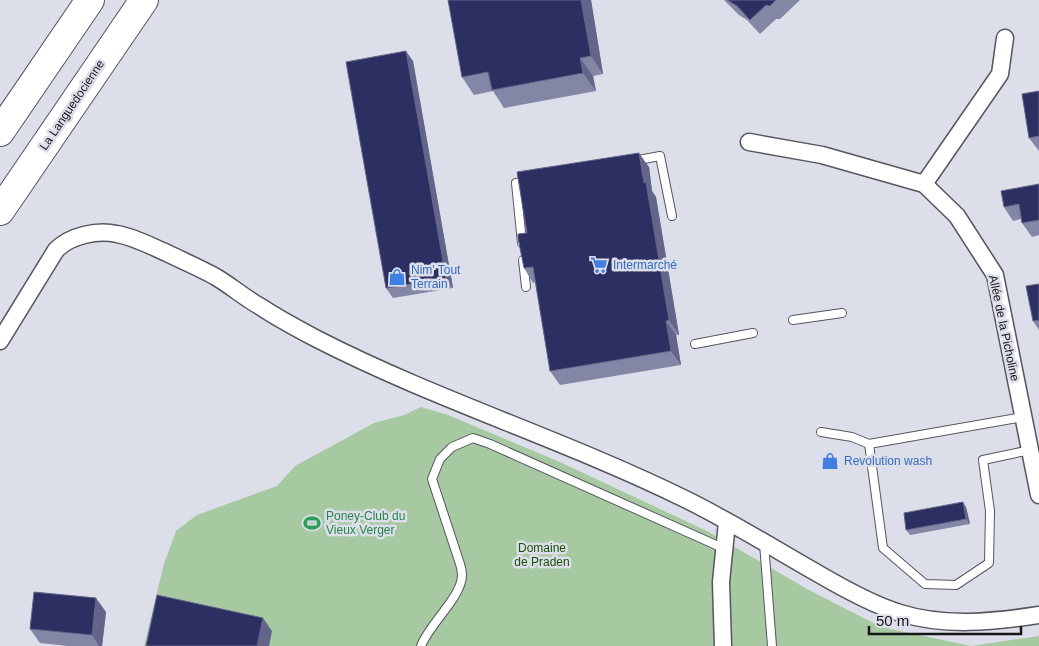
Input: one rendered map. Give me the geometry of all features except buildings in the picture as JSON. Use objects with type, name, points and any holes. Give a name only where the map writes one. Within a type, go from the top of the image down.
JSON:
[{"type":"highway","points":[[0,132],[90,0]]},
{"type":"highway","name":"La Languedocienne","points":[[0,211],[144,0]]},
{"type":"street","points":[[924,184],[1000,74],[1004,38]]},
{"type":"street","name":"Allée de la Picholine","points":[[749,142],[822,155],[924,184],[957,216],[995,275],[1039,495]]},
{"type":"street","points":[[0,340],[60,246],[76,238],[93,233],[114,233],[126,236],[154,247],[216,277],[260,307],[376,368],[602,461],[685,499],[842,587],[896,612],[920,619],[948,622],[1009,620],[1039,615]]},
{"type":"street","points":[[723,646],[721,582],[727,522]]},
{"type":"lane","points":[[621,163],[660,156],[672,216]]},
{"type":"lane","points":[[526,287],[516,183],[535,179]]},
{"type":"lane","points":[[793,320],[842,313]]},
{"type":"lane","points":[[695,344],[753,333]]},
{"type":"lane","points":[[821,432],[852,437],[869,444],[1023,417]]},
{"type":"lane","points":[[421,646],[435,622],[455,597],[463,576],[432,479],[440,459],[452,447],[473,438],[725,549]]},
{"type":"lane","points":[[869,444],[883,548],[925,584],[956,585],[989,563],[990,511],[983,460],[1030,450]]},
{"type":"lane","points":[[764,543],[772,646]]},
{"type":"green space","name":"Domaine de Praden","points":[[421,407],[448,415],[562,463],[709,532],[807,589],[881,627],[971,646],[144,646],[164,564],[176,531],[197,515],[277,486],[295,466],[374,423],[404,415]]},
{"type":"green space","points":[[1039,636],[1039,646],[971,646]]},
{"type":"place","name":"Intermarché","points":[[599,265]]},
{"type":"place","name":"Nim' Tout Terrain","points":[[397,277]]},
{"type":"place","name":"Revolution wash","points":[[830,461]]},
{"type":"place","name":"Poney-Club du Vieux Verger","points":[[312,523]]}]
